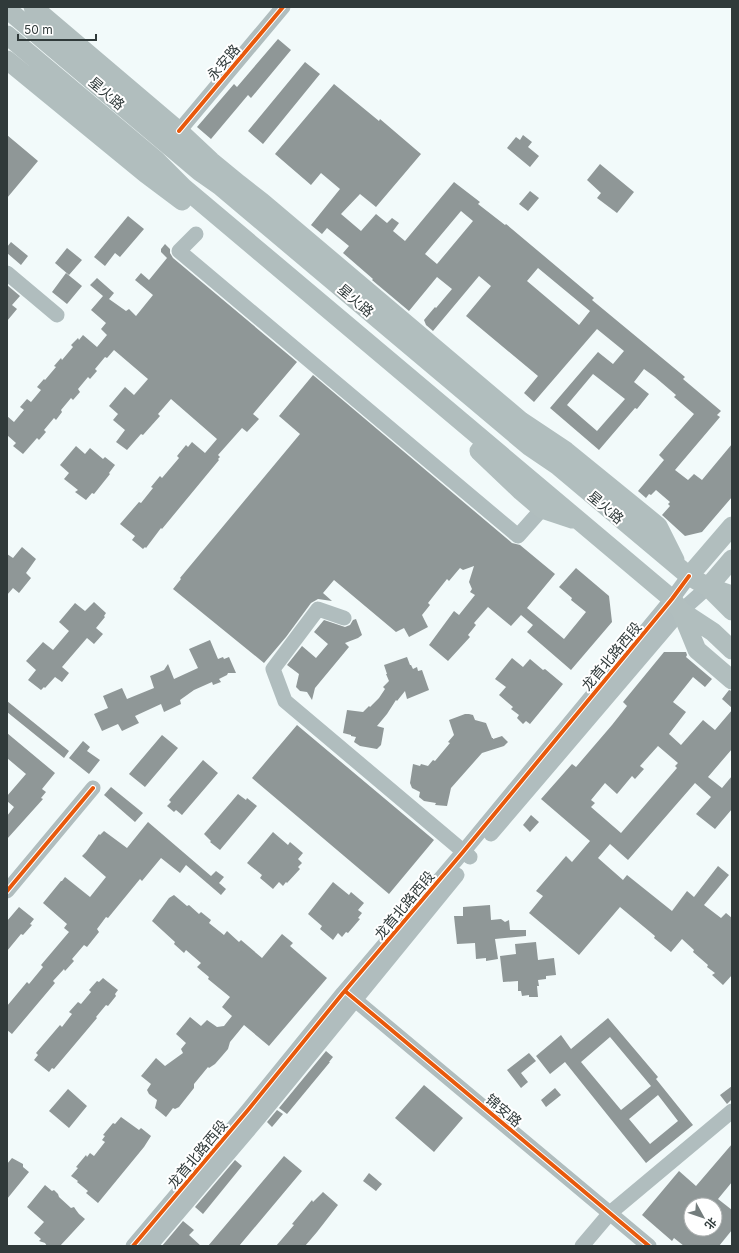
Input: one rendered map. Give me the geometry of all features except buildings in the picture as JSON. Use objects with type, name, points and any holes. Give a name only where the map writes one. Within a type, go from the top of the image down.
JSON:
[{"type":"main road","points":[[33,7],[179,131],[211,161],[262,202],[321,261]]},
{"type":"main road","name":"星火路","points":[[7,9],[200,172],[321,261],[423,347],[495,418],[530,447],[558,466],[684,572],[708,588]]},
{"type":"main road","name":"星火路","points":[[7,35],[156,160],[183,188],[580,521],[677,605],[713,632],[732,650]]},
{"type":"main road","points":[[7,61],[146,174],[169,190],[466,438],[542,509],[580,521]]},
{"type":"main road","points":[[200,172],[239,184]]},
{"type":"main road","points":[[169,190],[215,214]]},
{"type":"main road","points":[[423,347],[521,421],[566,451],[658,526],[684,572],[732,526]]},
{"type":"main road","points":[[495,418],[549,440]]},
{"type":"main road","points":[[708,588],[732,559]]},
{"type":"main road","points":[[708,588],[732,595]]},
{"type":"main road","points":[[708,588],[732,611]]},
{"type":"main road","points":[[677,605],[697,650],[732,680]]},
{"type":"street","name":"永安路","points":[[179,131],[283,7]]},
{"type":"street","points":[[196,234],[178,250],[518,536],[542,509]]},
{"type":"street","points":[[7,273],[57,316]]},
{"type":"street","name":"龙首北路西段","points":[[677,605],[684,572]]},
{"type":"street","name":"龙首北路西段","points":[[133,1246],[243,1116],[350,995],[677,605],[708,588]]},
{"type":"street","points":[[344,618],[318,609],[273,669],[286,701],[467,855]]},
{"type":"street","points":[[7,891],[93,788]]},
{"type":"street","name":"龙首北路西段","points":[[150,1246],[258,1119],[350,995]]},
{"type":"street","name":"锦安路","points":[[350,995],[649,1246]]},
{"type":"street","points":[[582,1246],[610,1213],[732,1111]]},
{"type":"cycle path","points":[[179,131],[283,7]]},
{"type":"cycle path","points":[[133,1246],[248,1110],[343,993],[463,852],[672,599],[689,576]]},
{"type":"cycle path","points":[[7,891],[93,788]]},
{"type":"cycle path","points":[[345,991],[649,1246]]}]
